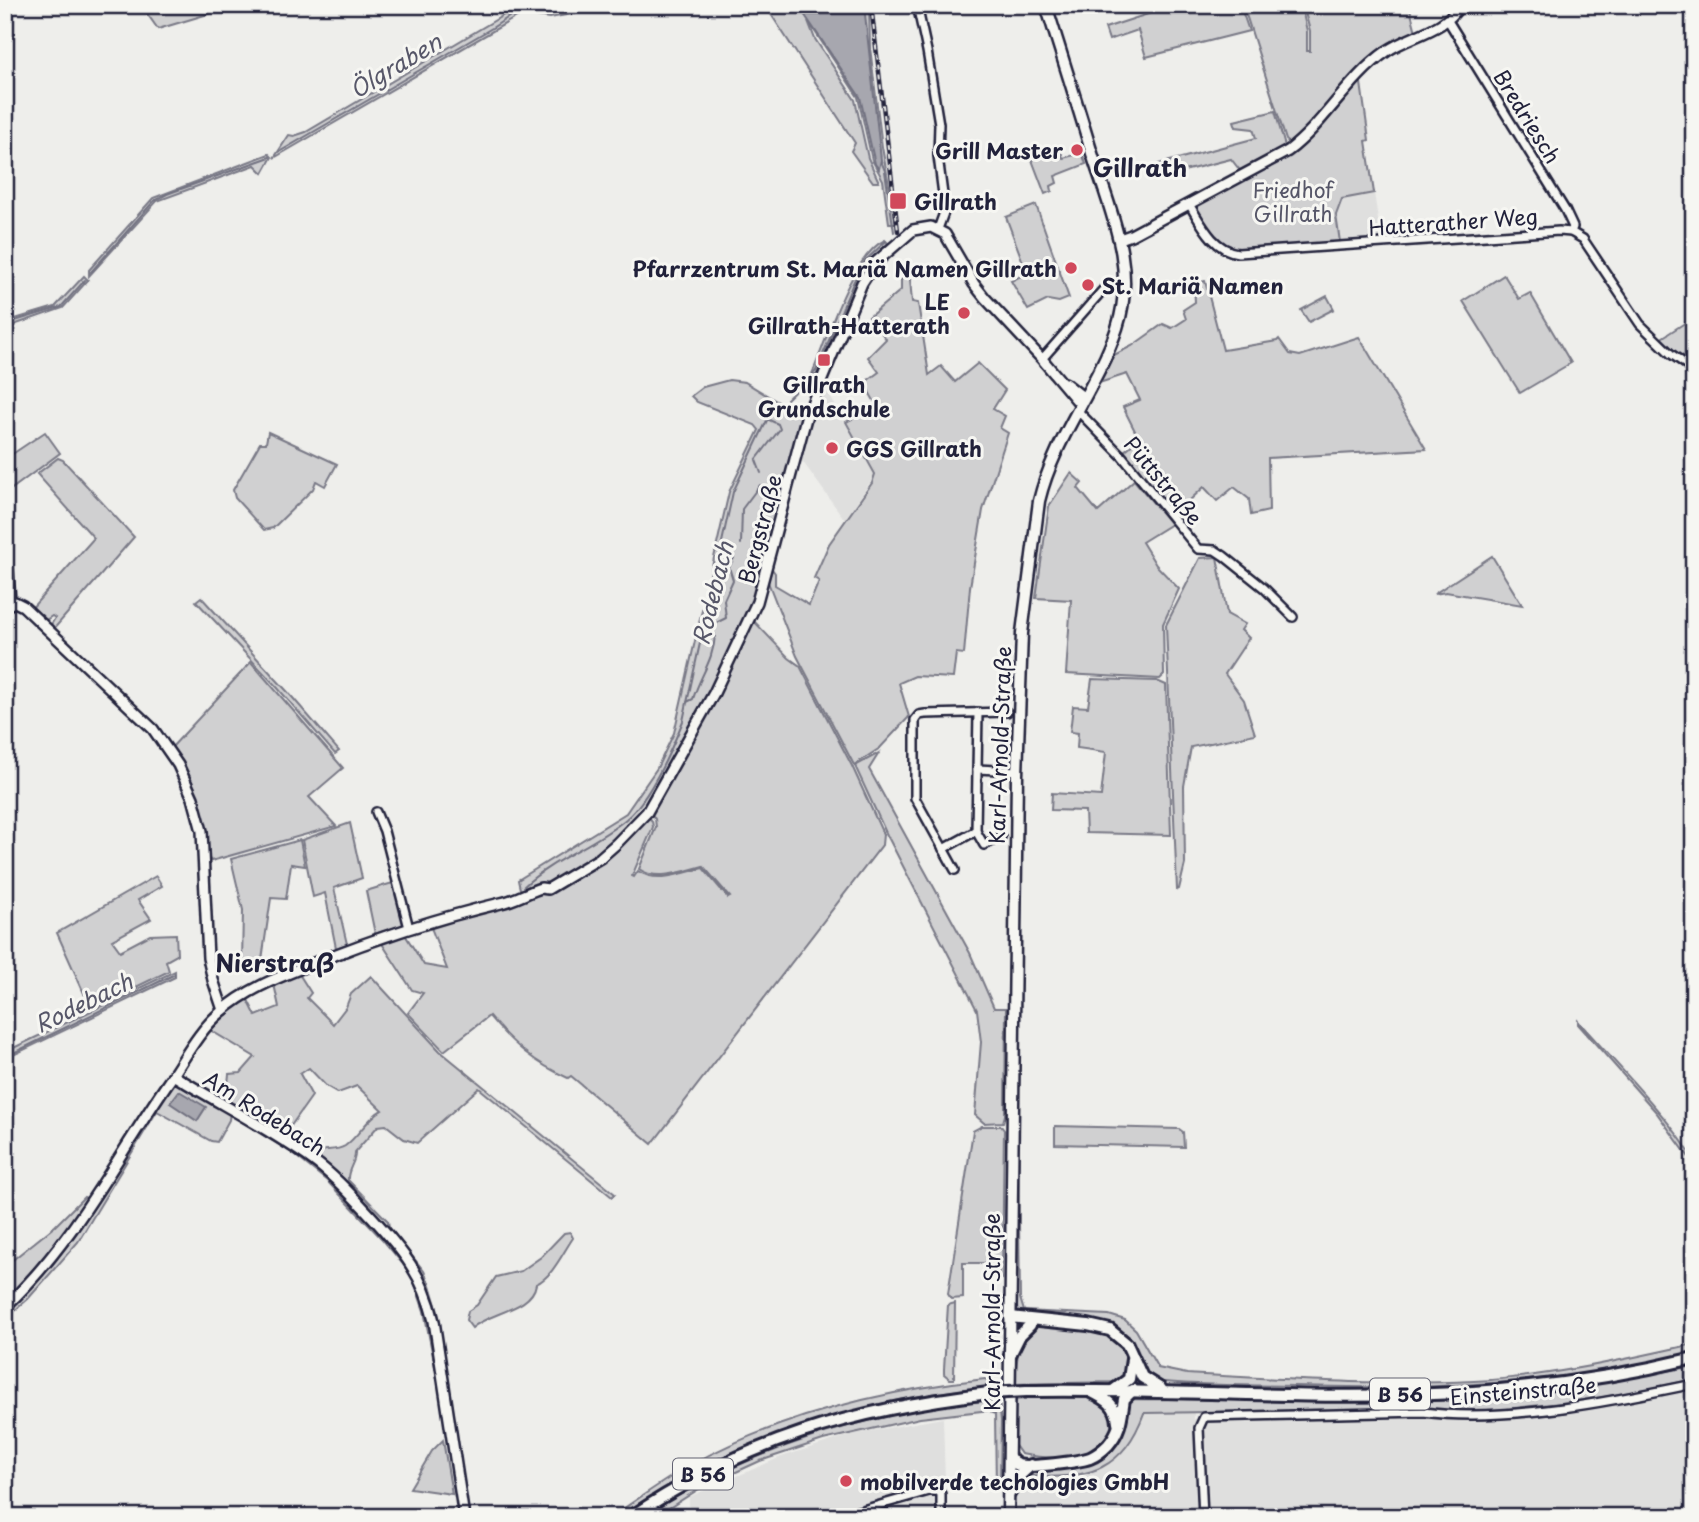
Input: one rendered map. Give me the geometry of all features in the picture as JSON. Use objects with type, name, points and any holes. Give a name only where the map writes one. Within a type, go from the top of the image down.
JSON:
[{"type":"highway","points":[[1010,1317],[1020,1324],[1046,1322]]},
{"type":"highway","points":[[1010,1317],[1088,1325],[1110,1330],[1124,1340],[1142,1377],[1165,1391]]},
{"type":"highway","points":[[1010,1355],[1020,1335],[1030,1325]]},
{"type":"highway","points":[[1114,1390],[1129,1379],[1132,1371],[1131,1353]]},
{"type":"highway","name":"B 56","points":[[632,1517],[708,1471],[750,1452],[810,1428],[895,1407],[989,1393],[1026,1391],[1319,1394],[1470,1392],[1541,1386],[1694,1358]]},
{"type":"highway","points":[[1010,1458],[1017,1465],[1031,1465],[1078,1461],[1095,1455],[1107,1446],[1117,1432],[1122,1420],[1124,1399],[1133,1390]]},
{"type":"highway","points":[[1089,1391],[1107,1400],[1115,1409],[1118,1417],[1117,1432]]},
{"type":"highway","points":[[1010,1458],[1054,1463]]},
{"type":"highway","points":[[1009,1494],[1018,1476],[1031,1465]]},
{"type":"main road","name":"Karl-Arnold-Straße","points":[[1008,1517],[1017,771],[1022,633],[1039,502],[1049,465],[1112,344],[1122,313],[1125,276],[1120,239],[1046,5]]},
{"type":"street","points":[[917,5],[928,51],[939,124],[938,156],[944,210],[938,229],[948,236],[974,284],[985,298],[1063,383],[1067,383],[1080,404]]},
{"type":"street","points":[[1120,239],[1288,151],[1376,60],[1400,43],[1447,19],[1460,5]]},
{"type":"street","name":"Bredriesch","points":[[1447,19],[1565,210],[1573,227],[1571,232]]},
{"type":"street","name":"Hatterather Weg","points":[[1189,204],[1215,242],[1224,250],[1238,253],[1571,232]]},
{"type":"street","name":"Bergstraße","points":[[499,904],[518,895],[548,889],[592,864],[647,812],[715,693],[757,603],[806,418],[862,283],[875,263],[896,243],[919,228],[938,229]]},
{"type":"street","points":[[1571,232],[1583,239],[1627,307],[1650,335],[1694,370]]},
{"type":"street","points":[[1042,359],[1109,283]]},
{"type":"street","name":"Püttstraße","points":[[1080,404],[1198,549],[1215,550],[1224,556],[1264,588],[1293,617]]},
{"type":"street","points":[[5,563],[9,570],[8,604],[23,606],[153,729],[172,753],[197,810],[202,831],[208,958],[223,1010]]},
{"type":"street","points":[[978,712],[975,831],[984,845],[1001,836]]},
{"type":"street","points":[[954,870],[915,798],[915,720],[919,715],[925,714],[1007,712]]},
{"type":"street","points":[[977,769],[1017,771]]},
{"type":"street","points":[[376,812],[384,831],[410,928]]},
{"type":"street","points":[[943,849],[975,831]]},
{"type":"street","name":"Am Rodebach","points":[[464,1517],[434,1321],[422,1281],[383,1229],[341,1184],[316,1162],[173,1076],[199,1036],[223,1010],[260,985],[350,948],[410,928],[499,904]]},
{"type":"street","points":[[5,1307],[48,1263],[71,1234],[173,1076]]},
{"type":"street","name":"Einsteinstraße","points":[[1203,1517],[1199,1428],[1204,1417],[1522,1412],[1640,1395],[1694,1384]]},
{"type":"street","points":[[838,1517],[929,1491],[938,1491],[941,1494],[941,1517]]},
{"type":"shaded area","points":[[798,5],[864,5],[881,160],[879,169],[875,164],[860,97]]},
{"type":"shaded area","points":[[1374,193],[1381,239],[1340,242],[1336,215],[1342,199]]},
{"type":"shaded area","name":"GGS Gillrath","points":[[823,384],[875,475],[845,520],[800,458]]},
{"type":"shaded area","points":[[179,1091],[206,1107],[197,1121],[170,1103]]},
{"type":"shaded area","points":[[1694,1387],[1694,1517],[1015,1517],[1015,1494],[1018,1484],[1026,1477],[1093,1472],[1139,1429],[1144,1413],[1194,1413],[1194,1419],[1523,1415],[1620,1403]]},
{"type":"shaded area","points":[[943,1418],[945,1482],[936,1485],[938,1517],[689,1517],[689,1497],[781,1457],[853,1434]]},
{"type":"green space","points":[[141,5],[238,5],[158,29]]},
{"type":"green space","points":[[500,5],[621,5],[550,18],[527,11],[274,158],[289,135],[306,132],[507,13]]},
{"type":"green space","points":[[765,5],[869,5],[870,47],[882,147],[896,223],[889,223],[883,180],[872,160],[858,97],[808,21],[815,39],[855,100],[868,158],[879,182],[873,182],[851,151],[855,143]]},
{"type":"green space","points":[[1149,5],[1240,5],[1249,31],[1146,57],[1138,30],[1109,40],[1105,28],[1151,13]]},
{"type":"green space","points":[[1243,5],[1301,5],[1307,31],[1307,51],[1310,51],[1310,31],[1303,5],[1409,5],[1416,32],[1401,39],[1292,145],[1286,140]]},
{"type":"green space","name":"Friedhof Gillrath","points":[[1358,80],[1361,83],[1374,193],[1342,199],[1336,215],[1340,242],[1248,250],[1235,249],[1220,243],[1194,207],[1195,203],[1277,160]]},
{"type":"green space","points":[[1275,111],[1286,150],[1242,173],[1231,159],[1164,176],[1159,164],[1256,138],[1253,129],[1236,127],[1234,121]]},
{"type":"green space","points":[[1059,145],[1063,158],[1082,153],[1086,164],[1055,176],[1057,183],[1051,186],[1052,191],[1045,194],[1029,152]]},
{"type":"green space","points":[[269,154],[272,157],[263,173],[255,165],[157,201],[89,276],[89,270],[153,198]]},
{"type":"green space","points":[[1036,205],[1069,298],[1059,302],[1048,300],[1028,310],[1011,281],[1027,273],[1006,217]]},
{"type":"green space","points":[[885,240],[888,243],[854,288],[816,376],[812,374],[851,280],[861,263]]},
{"type":"green space","points":[[1504,275],[1519,299],[1530,293],[1571,363],[1520,393],[1463,301]]},
{"type":"green space","points":[[84,276],[88,280],[63,308],[5,328],[5,322],[55,307]]},
{"type":"green space","points":[[901,279],[910,279],[912,302],[918,303],[929,375],[941,366],[955,382],[978,363],[1005,390],[993,409],[1005,416],[1000,428],[1008,433],[983,510],[970,587],[964,654],[956,653],[953,678],[915,676],[899,683],[909,717],[880,748],[854,765],[797,656],[768,582],[772,569],[775,573],[775,585],[809,605],[819,581],[814,578],[829,544],[872,483],[875,474],[846,422],[877,406],[864,383],[879,372],[868,357],[886,339],[869,317],[901,290]]},
{"type":"green space","points":[[1205,281],[1223,350],[1279,339],[1290,354],[1300,356],[1359,337],[1426,449],[1268,458],[1269,511],[1251,515],[1249,499],[1234,487],[1217,501],[1204,487],[1175,514],[1123,452],[1139,439],[1123,407],[1140,400],[1127,374],[1099,383],[1114,355],[1163,324],[1172,328],[1186,319],[1183,310],[1195,302],[1194,284]]},
{"type":"green space","points":[[1327,296],[1334,309],[1309,322],[1301,310]]},
{"type":"green space","points":[[1694,317],[1694,366],[1660,339]]},
{"type":"green space","points":[[729,380],[745,382],[804,418],[753,603],[719,676],[643,810],[652,821],[653,827],[632,876],[638,871],[645,875],[661,877],[703,868],[728,898],[730,897],[703,866],[662,875],[646,873],[639,869],[656,827],[650,812],[686,753],[752,619],[800,666],[852,766],[883,834],[882,845],[652,1144],[571,1076],[568,1078],[556,1072],[525,1052],[489,1016],[444,1051],[408,1013],[423,993],[412,990],[381,942],[404,933],[424,965],[447,969],[430,925],[522,898],[518,880],[626,813],[657,768],[674,733],[729,492],[759,430],[755,425],[697,402],[691,396],[703,387]]},
{"type":"green space","points":[[45,432],[60,453],[5,494],[5,459]]},
{"type":"green space","points":[[268,432],[337,464],[325,486],[316,481],[313,489],[273,528],[264,530],[235,498],[233,490],[260,443],[266,443]]},
{"type":"green space","points":[[58,458],[63,460],[134,537],[52,631],[49,628],[55,618],[52,616],[43,622],[30,610],[94,538],[37,474]]},
{"type":"green space","points":[[1071,473],[1082,483],[1078,488],[1098,512],[1134,480],[1171,524],[1142,542],[1156,565],[1179,589],[1163,624],[1164,675],[1160,679],[1066,674],[1071,600],[1036,598],[1049,506]]},
{"type":"green space","points":[[1492,556],[1522,605],[1446,592],[1434,594]]},
{"type":"green space","points":[[1217,557],[1227,614],[1245,624],[1241,630],[1249,638],[1225,674],[1244,700],[1255,734],[1191,747],[1184,786],[1185,864],[1177,890],[1166,625],[1200,558]]},
{"type":"green space","points":[[201,597],[339,751],[335,754],[196,601]]},
{"type":"green space","points":[[251,662],[343,768],[309,797],[336,826],[211,861],[206,855],[205,832],[171,748]]},
{"type":"green space","points":[[1092,679],[1157,681],[1166,685],[1171,835],[1086,833],[1085,811],[1051,810],[1052,793],[1101,796],[1106,752],[1077,748],[1078,733],[1070,732],[1073,706],[1088,707]]},
{"type":"green space","points":[[879,753],[869,769],[970,953],[994,1008],[1006,1008],[1003,1122],[984,1123],[975,1115],[981,1042],[977,1010],[887,835],[855,766]]},
{"type":"green space","points":[[350,823],[362,878],[334,888],[347,944],[336,948],[325,893],[313,897],[302,840]]},
{"type":"green space","points":[[300,840],[305,866],[291,864],[286,899],[271,898],[262,960],[242,964],[243,910],[231,859]]},
{"type":"green space","points":[[156,876],[162,886],[138,900],[151,919],[112,940],[120,951],[150,935],[176,934],[177,955],[166,961],[169,971],[91,1009],[57,933]]},
{"type":"green space","points":[[396,882],[406,924],[375,934],[366,891]]},
{"type":"green space","points":[[1010,906],[1011,907],[1007,1117]]},
{"type":"green space","points":[[175,971],[175,977],[5,1059],[5,1052]]},
{"type":"green space","points":[[299,974],[311,993],[307,998],[333,1024],[346,1007],[351,994],[371,976],[440,1051],[615,1194],[612,1197],[479,1088],[417,1143],[404,1139],[386,1125],[378,1126],[355,1152],[348,1180],[388,1221],[389,1227],[424,1271],[438,1312],[444,1355],[427,1290],[417,1269],[311,1156],[312,1153],[345,1146],[382,1110],[357,1086],[338,1093],[326,1086],[309,1068],[300,1074],[312,1096],[283,1137],[226,1103],[229,1074],[241,1073],[255,1057],[210,1030],[247,998],[256,1016],[279,1007],[274,984]]},
{"type":"green space","points":[[1578,1021],[1662,1115],[1689,1152],[1694,1164],[1656,1112]]},
{"type":"green space","points":[[173,1083],[179,1083],[230,1112],[229,1120],[217,1142],[157,1111],[78,1242],[28,1299],[5,1319],[5,1312],[53,1264],[81,1227]]},
{"type":"green space","points":[[243,1120],[318,1168],[348,1196],[406,1261],[428,1309],[441,1397],[424,1311],[413,1279],[402,1263],[327,1181],[292,1153],[242,1122]]},
{"type":"green space","points":[[982,1126],[1001,1126],[1004,1130],[1002,1279],[999,1280],[998,1263],[963,1263],[963,1298],[951,1299],[948,1294],[973,1131]]},
{"type":"green space","points":[[1055,1126],[1179,1129],[1183,1132],[1184,1147],[1055,1144]]},
{"type":"green space","points":[[1014,1144],[1018,1144],[1020,1298],[1024,1311],[1109,1315],[1125,1320],[1136,1330],[1158,1368],[1187,1374],[1258,1378],[1366,1382],[1474,1381],[1557,1372],[1694,1344],[1694,1352],[1595,1372],[1444,1386],[1206,1385],[1155,1381],[1145,1373],[1130,1340],[1122,1331],[1110,1325],[1080,1318],[1022,1315],[1018,1312]]},
{"type":"green space","points":[[84,1197],[88,1199],[53,1248],[5,1299],[5,1266],[55,1226]]},
{"type":"green space","points":[[570,1232],[573,1238],[561,1257],[547,1276],[536,1284],[527,1300],[472,1328],[466,1320],[468,1311],[477,1305],[496,1277],[521,1271],[541,1257],[564,1233]]},
{"type":"green space","points":[[955,1303],[954,1379],[950,1379],[944,1374],[948,1305]]},
{"type":"green space","points":[[1042,1325],[1086,1328],[1111,1337],[1126,1358],[1126,1374],[1114,1382],[1014,1384],[1019,1345],[1032,1327]]},
{"type":"green space","points":[[1694,1366],[1694,1375],[1690,1376],[1690,1380],[1669,1385],[1586,1400],[1499,1410],[1144,1413],[1126,1447],[1115,1459],[1102,1467],[1071,1476],[1026,1477],[1018,1484],[1019,1478],[1037,1467],[1071,1467],[1101,1458],[1121,1435],[1129,1401],[1133,1399],[1435,1401],[1506,1398]]},
{"type":"green space","points":[[985,1379],[993,1382],[995,1386],[895,1401],[800,1427],[709,1466],[622,1517],[611,1517],[692,1464],[798,1418],[909,1390]]},
{"type":"green space","points":[[1025,1396],[1094,1398],[1109,1406],[1115,1424],[1107,1439],[1090,1452],[1055,1458],[1021,1454],[1014,1444],[1014,1400],[1025,1399]]},
{"type":"green space","points":[[999,1400],[1000,1483],[996,1488],[995,1414],[992,1413],[997,1410]]},
{"type":"green space","points":[[995,1401],[990,1410],[920,1418],[823,1440],[760,1461],[699,1489],[655,1517],[643,1517],[729,1469],[820,1434],[925,1408]]},
{"type":"green space","points":[[443,1440],[452,1494],[410,1488],[432,1451]]},
{"type":"waterway","name":"Ölgraben","points":[[279,152],[527,5]]},
{"type":"waterway","name":"Ölgraben","points":[[527,7],[534,10],[555,5]]},
{"type":"waterway","name":"Ölgraben","points":[[91,272],[154,201],[270,157]]},
{"type":"waterway","name":"Rodebach","points":[[881,161],[885,171],[894,232]]},
{"type":"waterway","name":"Rodebach","points":[[787,399],[816,371],[854,281],[865,261],[886,241]]},
{"type":"waterway","name":"Ölgraben","points":[[5,324],[61,307],[85,280]]},
{"type":"waterway","name":"Rodebach","points":[[523,887],[547,868],[601,837],[626,819],[643,799],[659,773],[683,721],[733,492],[770,414]]},
{"type":"waterway","name":"Rodebach","points":[[761,473],[756,460],[780,429],[778,424],[767,419]]},
{"type":"waterway","name":"Rodebach","points":[[741,544],[742,509],[760,485]]},
{"type":"waterway","name":"Rodebach","points":[[716,623],[726,618],[724,600],[733,580],[729,567],[734,558]]},
{"type":"waterway","name":"Rodebach","points":[[687,702],[693,699],[709,660],[715,635]]},
{"type":"waterway","name":"Rodebach","points":[[5,1057],[175,974]]},
{"type":"railway","points":[[871,5],[898,231]]},
{"type":"place","name":"Grill Master","points":[[1077,150]]},
{"type":"place","name":"Gillrath","points":[[898,201]]},
{"type":"place","name":"Pfarrzentrum St. Mariä Namen Gillrath","points":[[1071,268]]},
{"type":"place","name":"St. Mariä Namen","points":[[1088,285]]},
{"type":"place","name":"LE Gillrath-Hatterath","points":[[964,313]]},
{"type":"place","name":"Gillrath Grundschule","points":[[824,360]]},
{"type":"place","name":"GGS Gillrath","points":[[832,448]]},
{"type":"place","name":"mobilverde techologies GmbH","points":[[846,1481]]},
{"type":"district","name":"Gillrath","points":[[1140,167]]},
{"type":"district","name":"Nierstraß","points":[[275,962]]}]
